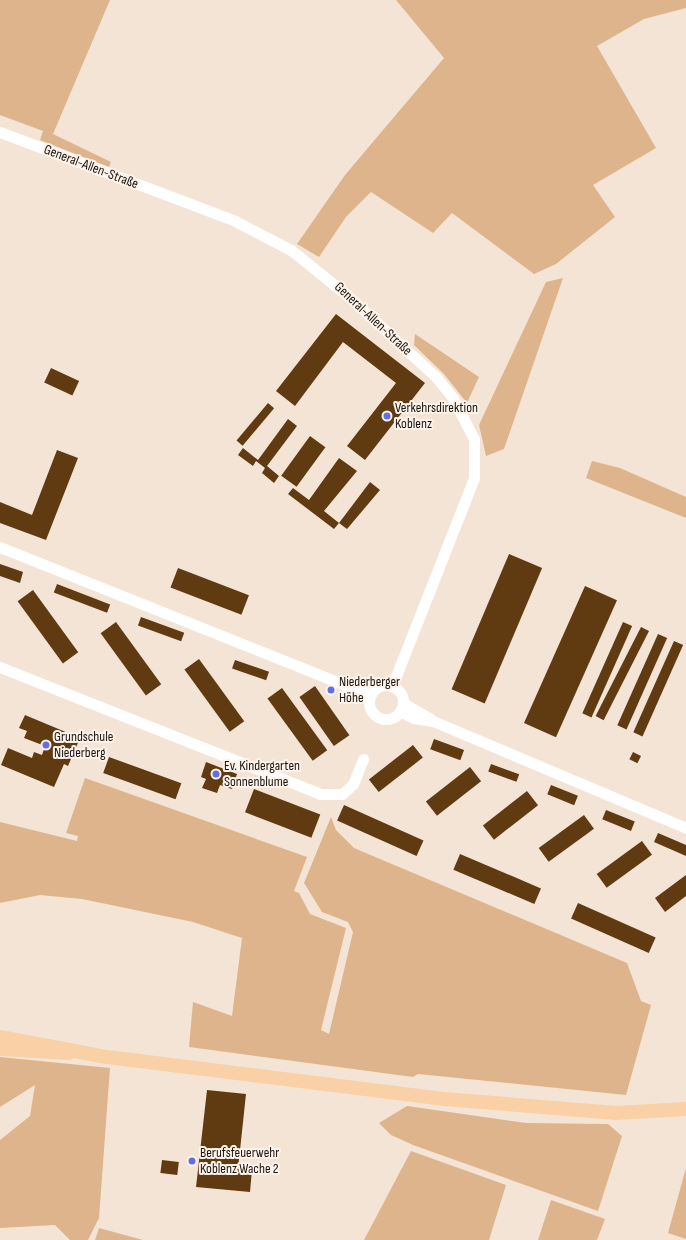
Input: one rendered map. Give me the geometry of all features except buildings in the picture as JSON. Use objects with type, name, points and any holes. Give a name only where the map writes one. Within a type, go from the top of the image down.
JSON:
[{"type":"main road","points":[[0,1037],[50,1044],[72,1052]]},
{"type":"main road","points":[[0,1049],[49,1054],[72,1052],[538,1108],[616,1112],[686,1109]]},
{"type":"street","name":"General-Allen-Straße","points":[[0,132],[222,216],[291,250],[347,295],[436,377],[453,398],[474,439],[474,478],[392,686]]},
{"type":"street","points":[[0,546],[370,695]]},
{"type":"street","points":[[0,667],[320,794],[342,794],[353,784],[362,759]]},
{"type":"street","points":[[392,686],[400,692],[401,707],[392,717],[378,717],[370,710],[370,695],[377,687],[392,686]]},
{"type":"street","points":[[401,707],[414,718],[433,721],[686,828]]},
{"type":"shaded area","points":[[0,0],[110,0],[53,134],[111,162],[109,167],[40,140],[43,131],[0,115]]},
{"type":"shaded area","points":[[396,0],[686,0],[686,8],[644,19],[597,46],[656,148],[593,185],[615,217],[556,264],[534,274],[452,213],[433,233],[371,192],[346,217],[319,257],[297,244],[345,175],[444,58]]},
{"type":"shaded area","points":[[563,278],[504,449],[486,456],[479,425],[546,282]]},
{"type":"shaded area","points":[[415,334],[479,377],[467,403],[444,374],[414,345]]},
{"type":"shaded area","points":[[592,461],[620,468],[686,497],[686,518],[586,478]]},
{"type":"shaded area","points":[[85,778],[307,857],[294,891],[299,893],[310,914],[346,928],[321,1030],[329,1034],[353,932],[348,922],[322,912],[304,883],[331,817],[336,830],[354,848],[627,963],[641,1001],[651,1005],[626,1095],[418,1074],[413,1077],[189,1047],[193,1002],[232,1016],[242,938],[193,922],[82,899],[40,895],[0,903],[0,822],[77,841],[78,836],[66,833]]},
{"type":"shaded area","points":[[0,1057],[110,1068],[99,1218],[88,1240],[70,1240],[55,1225],[0,1228],[0,1140],[30,1116],[35,1085],[0,1107]]},
{"type":"shaded area","points":[[407,1106],[526,1123],[608,1124],[622,1136],[598,1211],[413,1145],[391,1135],[379,1123]]},
{"type":"shaded area","points":[[411,1151],[506,1185],[489,1240],[364,1240]]},
{"type":"shaded area","points":[[686,1168],[686,1239],[668,1233]]},
{"type":"shaded area","points":[[551,1200],[605,1219],[597,1240],[538,1240]]},
{"type":"shaded area","points":[[99,1228],[143,1240],[95,1240]]},
{"type":"place","name":"Verkehrsdirektion Koblenz","points":[[387,416]]},
{"type":"place","name":"Niederberger Höhe","points":[[331,690]]},
{"type":"place","name":"Grundschule Niederberg","points":[[46,745]]},
{"type":"place","name":"Ev. Kindergarten Sonnenblume","points":[[216,774]]},
{"type":"place","name":"Berufsfeuerwehr Koblenz Wache 2","points":[[192,1161]]}]
